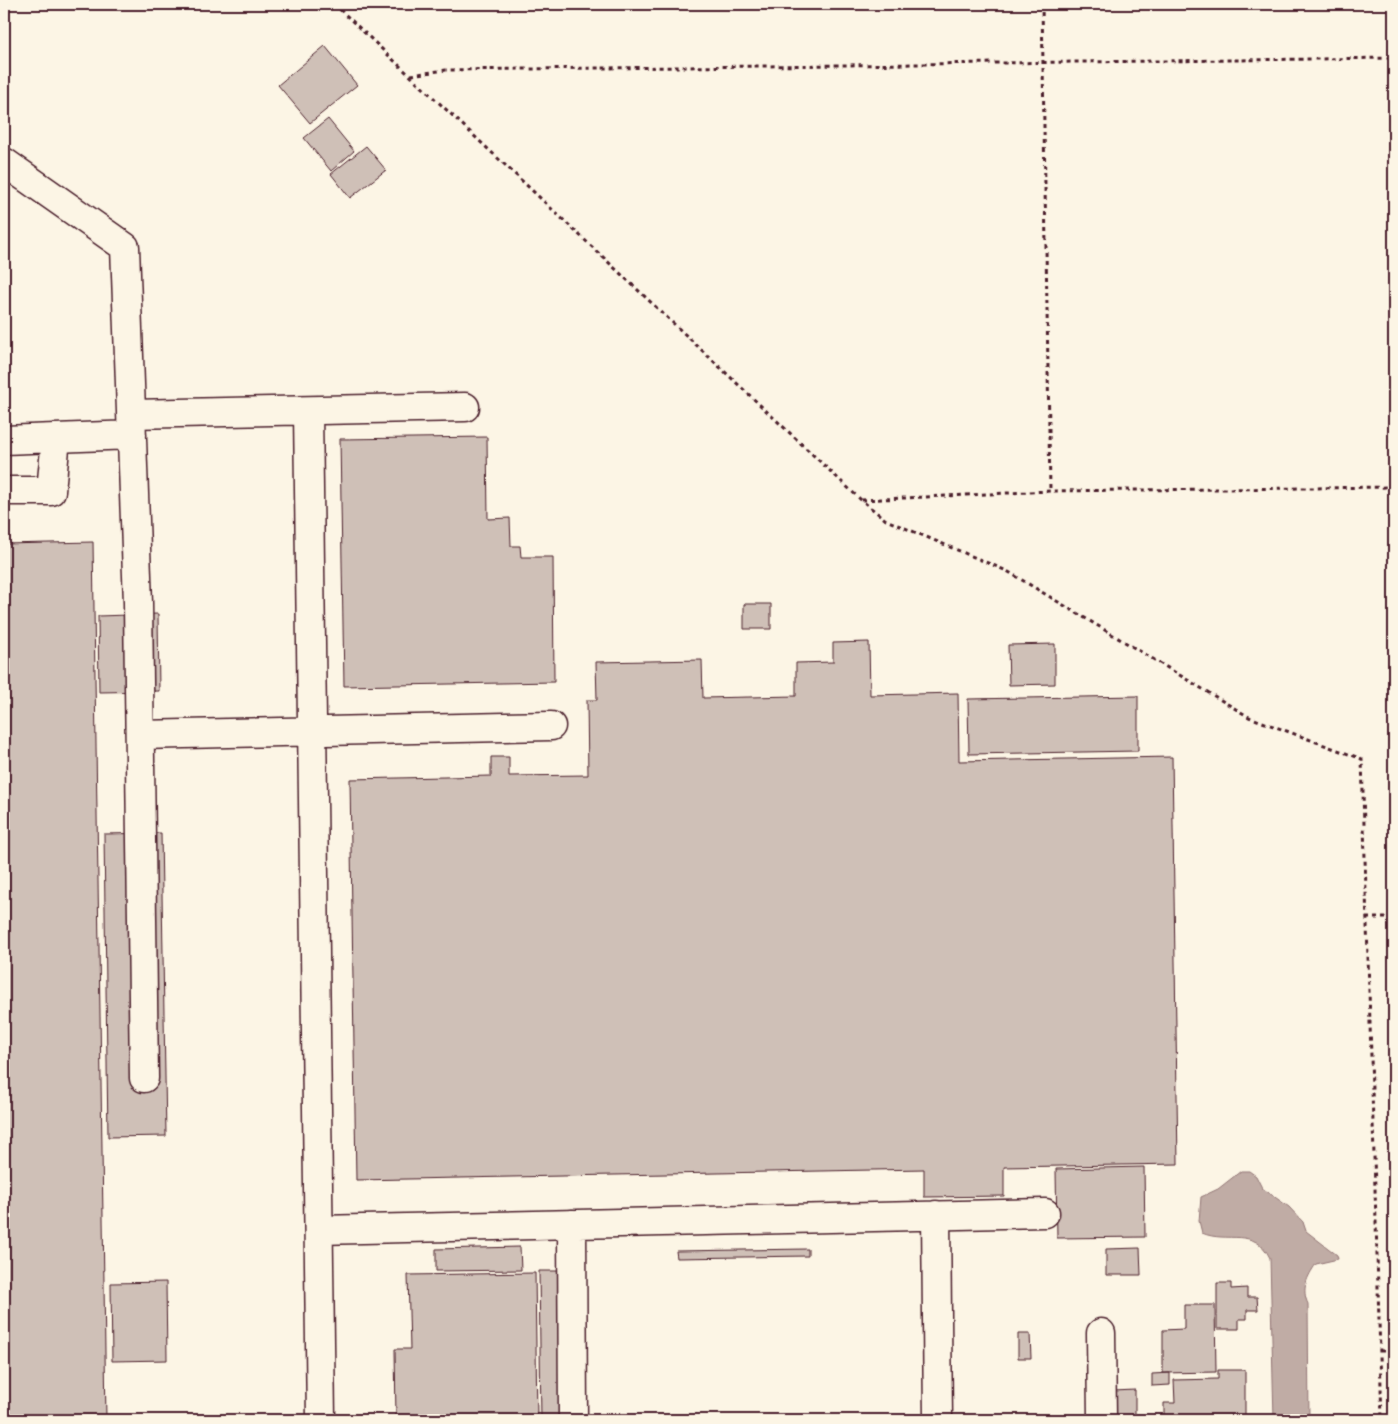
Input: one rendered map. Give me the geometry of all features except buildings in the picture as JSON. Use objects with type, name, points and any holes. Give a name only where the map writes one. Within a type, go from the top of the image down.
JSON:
[{"type":"lane","points":[[4,162],[125,247],[138,602],[144,1078]]},
{"type":"lane","points":[[4,440],[56,438],[132,425],[308,411],[466,407]]},
{"type":"lane","points":[[308,411],[321,1420]]},
{"type":"lane","points":[[4,491],[50,491],[56,438]]},
{"type":"lane","points":[[140,735],[551,726]]},
{"type":"lane","points":[[319,1230],[1044,1213]]},
{"type":"lane","points":[[936,1215],[938,1420]]},
{"type":"lane","points":[[572,1224],[573,1420]]},
{"type":"lane","points":[[1101,1332],[1102,1420]]},
{"type":"path","points":[[334,4],[861,500],[886,520],[1007,571],[1249,716],[1362,759],[1382,1420]]},
{"type":"path","points":[[1042,4],[1050,492]]},
{"type":"path","points":[[411,75],[464,69],[1394,58]]},
{"type":"path","points":[[861,500],[1050,492],[1394,487]]},
{"type":"path","points":[[1366,918],[1394,918]]},
{"type":"path","points":[[1380,1351],[1394,1351]]},
{"type":"shaded area","points":[[1241,1171],[1249,1171],[1256,1176],[1262,1188],[1289,1207],[1303,1222],[1306,1231],[1337,1255],[1338,1259],[1316,1264],[1305,1288],[1308,1304],[1309,1420],[1274,1420],[1270,1258],[1264,1248],[1257,1242],[1248,1239],[1211,1236],[1202,1233],[1199,1221],[1201,1197],[1218,1189]]}]
